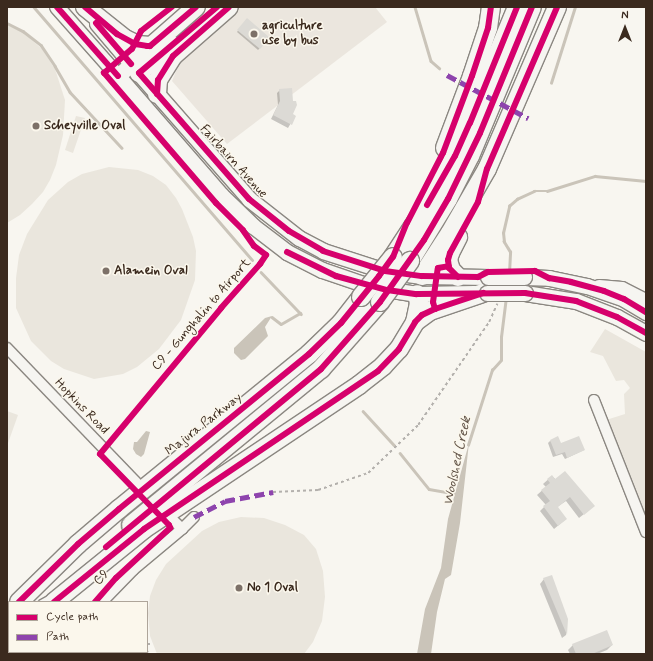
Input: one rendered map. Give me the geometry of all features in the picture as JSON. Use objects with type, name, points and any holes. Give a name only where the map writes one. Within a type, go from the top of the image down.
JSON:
[{"type":"highway","points":[[85,7],[125,39],[138,45],[150,46]]},
{"type":"highway","points":[[129,74],[150,46],[196,7]]},
{"type":"highway","points":[[129,74],[217,7]]},
{"type":"highway","points":[[157,94],[158,80],[172,56],[229,7]]},
{"type":"highway","points":[[396,263],[405,226],[432,177],[456,121],[488,28],[491,7]]},
{"type":"highway","name":"Majura Parkway","points":[[55,598],[126,530],[321,369],[380,302],[396,263],[455,156],[517,7]]},
{"type":"highway","name":"Majura Parkway","points":[[22,601],[34,597],[78,544],[158,475],[257,398],[309,354],[341,323],[361,297],[396,263],[444,206],[470,156],[532,7]]},
{"type":"highway","points":[[55,598],[144,528],[378,371],[399,349],[415,322],[419,302],[413,287],[450,233],[487,169],[532,69],[557,7]]},
{"type":"highway","points":[[458,277],[449,268],[449,255],[478,202],[487,169]]},
{"type":"highway","points":[[415,322],[430,310],[489,290]]},
{"type":"main road","name":"Fairbairn Avenue","points":[[57,7],[129,74],[157,94],[249,199],[277,222],[299,238],[323,251],[396,263],[413,287]]},
{"type":"main road","name":"Fairbairn Avenue","points":[[82,7],[129,74],[221,195],[244,219],[287,252],[322,270],[372,287],[489,290],[525,293],[576,301],[617,316],[646,333]]},
{"type":"main road","name":"Fairbairn Avenue","points":[[413,287],[458,277],[489,290],[524,277],[549,278],[587,286],[624,299],[646,312]]},
{"type":"main road","points":[[587,286],[622,290],[646,301]]},
{"type":"street","name":"Hopkins Road","points":[[7,348],[137,483]]},
{"type":"street","points":[[594,400],[646,532]]},
{"type":"street","points":[[171,518],[182,528]]},
{"type":"street","points":[[103,601],[133,570],[194,518]]},
{"type":"lane","points":[[34,597],[55,598]]},
{"type":"path","points":[[273,492],[318,490],[368,473],[374,468],[418,425],[488,322],[497,304],[489,290]]},
{"type":"path","points":[[148,644],[153,644]]},
{"type":"shaded area","name":"agriculture use by bus","points":[[238,7],[375,7],[387,22],[227,144],[172,81],[181,59]]},
{"type":"shaded area","name":"Scheyville Oval","points":[[7,25],[24,33],[42,49],[55,69],[65,100],[63,135],[56,165],[50,180],[43,192],[32,204],[20,215],[7,223]]},
{"type":"shaded area","points":[[76,116],[85,118],[73,153],[65,150]]},
{"type":"shaded area","name":"Alamein Oval","points":[[109,167],[138,170],[153,176],[166,185],[176,198],[193,237],[196,251],[195,280],[181,320],[159,349],[137,367],[123,374],[94,379],[64,369],[51,361],[31,341],[16,308],[16,278],[19,255],[27,234],[48,200],[68,182],[82,174]]},
{"type":"shaded area","points":[[272,316],[265,327],[268,336],[245,359],[241,360],[234,353],[234,348],[265,318]]},
{"type":"shaded area","points":[[605,329],[646,352],[646,517],[606,420],[625,414],[624,394],[630,388],[624,380],[616,381],[603,356],[590,352]]},
{"type":"shaded area","points":[[7,411],[18,415],[7,446]]},
{"type":"shaded area","points":[[146,431],[150,432],[144,454],[141,457],[136,454],[133,449],[134,442],[137,442]]},
{"type":"shaded area","points":[[469,443],[460,523],[451,575],[445,579],[437,612],[431,654],[417,654],[425,609],[441,568],[448,519]]},
{"type":"shaded area","name":"No 1 Oval","points":[[241,517],[264,518],[285,525],[304,535],[316,549],[323,571],[325,597],[322,621],[313,642],[304,654],[157,654],[150,636],[148,613],[150,596],[156,580],[166,564],[202,531],[219,522]]},
{"type":"building","name":"agriculture use by bus","points":[[247,18],[270,38],[260,49],[237,30]]},
{"type":"building","points":[[292,88],[293,101],[296,101],[297,105],[293,114],[296,116],[292,125],[273,115],[280,101],[279,89]]},
{"type":"building","points":[[558,436],[561,443],[579,436],[585,450],[567,458],[565,452],[556,455],[550,440]]},
{"type":"building","points":[[565,471],[595,506],[584,515],[570,497],[558,507],[567,519],[558,526],[543,506],[550,501],[541,490],[550,483],[547,479],[552,475],[555,479]]},
{"type":"building","points":[[552,575],[568,619],[567,635],[543,578]]},
{"type":"building","points":[[607,630],[613,645],[592,654],[576,654],[572,644]]},
{"type":"waterway","points":[[34,7],[252,260]]},
{"type":"waterway","points":[[415,7],[431,61],[439,68]]},
{"type":"waterway","points":[[551,83],[575,7]]},
{"type":"waterway","points":[[7,23],[23,31],[41,45],[70,92],[122,148]]},
{"type":"waterway","name":"Woolshed Creek","points":[[509,273],[510,252],[504,242],[503,233],[509,206],[517,199],[534,191],[547,191],[595,176],[646,181]]},
{"type":"waterway","points":[[261,272],[301,314]]},
{"type":"waterway","name":"Woolshed Creek","points":[[468,445],[492,370],[501,360],[501,337],[506,297]]},
{"type":"waterway","points":[[272,317],[281,324],[300,313]]},
{"type":"waterway","points":[[363,411],[394,445]]},
{"type":"waterway","points":[[400,453],[429,489],[458,494]]},
{"type":"marked path","points":[[447,75],[528,118]]},
{"type":"marked path","points":[[194,517],[225,501],[273,492]]},
{"type":"cycle path","points":[[57,7],[118,76]]},
{"type":"cycle path","points":[[85,7],[117,34],[135,44],[147,46],[150,46],[196,7]]},
{"type":"cycle path","name":"C9 - Gunghalin to Airport","points":[[96,601],[116,578],[170,528],[169,525],[100,454],[266,255],[254,246],[243,230],[216,203],[104,73],[132,49],[141,31],[172,7]]},
{"type":"cycle path","points":[[217,7],[139,73],[249,199],[289,231],[323,251],[385,271],[422,276],[478,277],[488,272],[535,271],[549,278],[604,291],[624,299],[646,312]]},
{"type":"cycle path","points":[[157,94],[158,80],[173,56],[229,7]]},
{"type":"cycle path","points":[[20,601],[78,544],[309,354],[341,323],[379,276],[393,257],[407,223],[443,153],[472,76],[488,28],[491,7]]},
{"type":"cycle path","points":[[427,205],[455,156],[517,7]]},
{"type":"cycle path","points":[[106,547],[321,369],[380,302],[424,240],[448,199],[480,133],[532,7]]},
{"type":"cycle path","points":[[458,277],[449,268],[448,260],[450,253],[478,202],[487,169],[557,7]]},
{"type":"cycle path","points":[[96,23],[131,64]]},
{"type":"cycle path","points":[[287,252],[336,276],[387,290],[417,294],[525,293],[576,301],[617,317],[646,333]]},
{"type":"cycle path","points":[[435,309],[433,302],[438,268],[449,266]]},
{"type":"cycle path","name":"C9","points":[[55,601],[144,529],[378,371],[399,349],[415,322],[422,315],[435,309],[483,293]]},
{"type":"place","name":"agriculture use by bus","points":[[254,34]]},
{"type":"place","name":"Scheyville Oval","points":[[36,126]]},
{"type":"place","name":"Alamein Oval","points":[[106,271]]},
{"type":"place","name":"No 1 Oval","points":[[239,588]]}]
